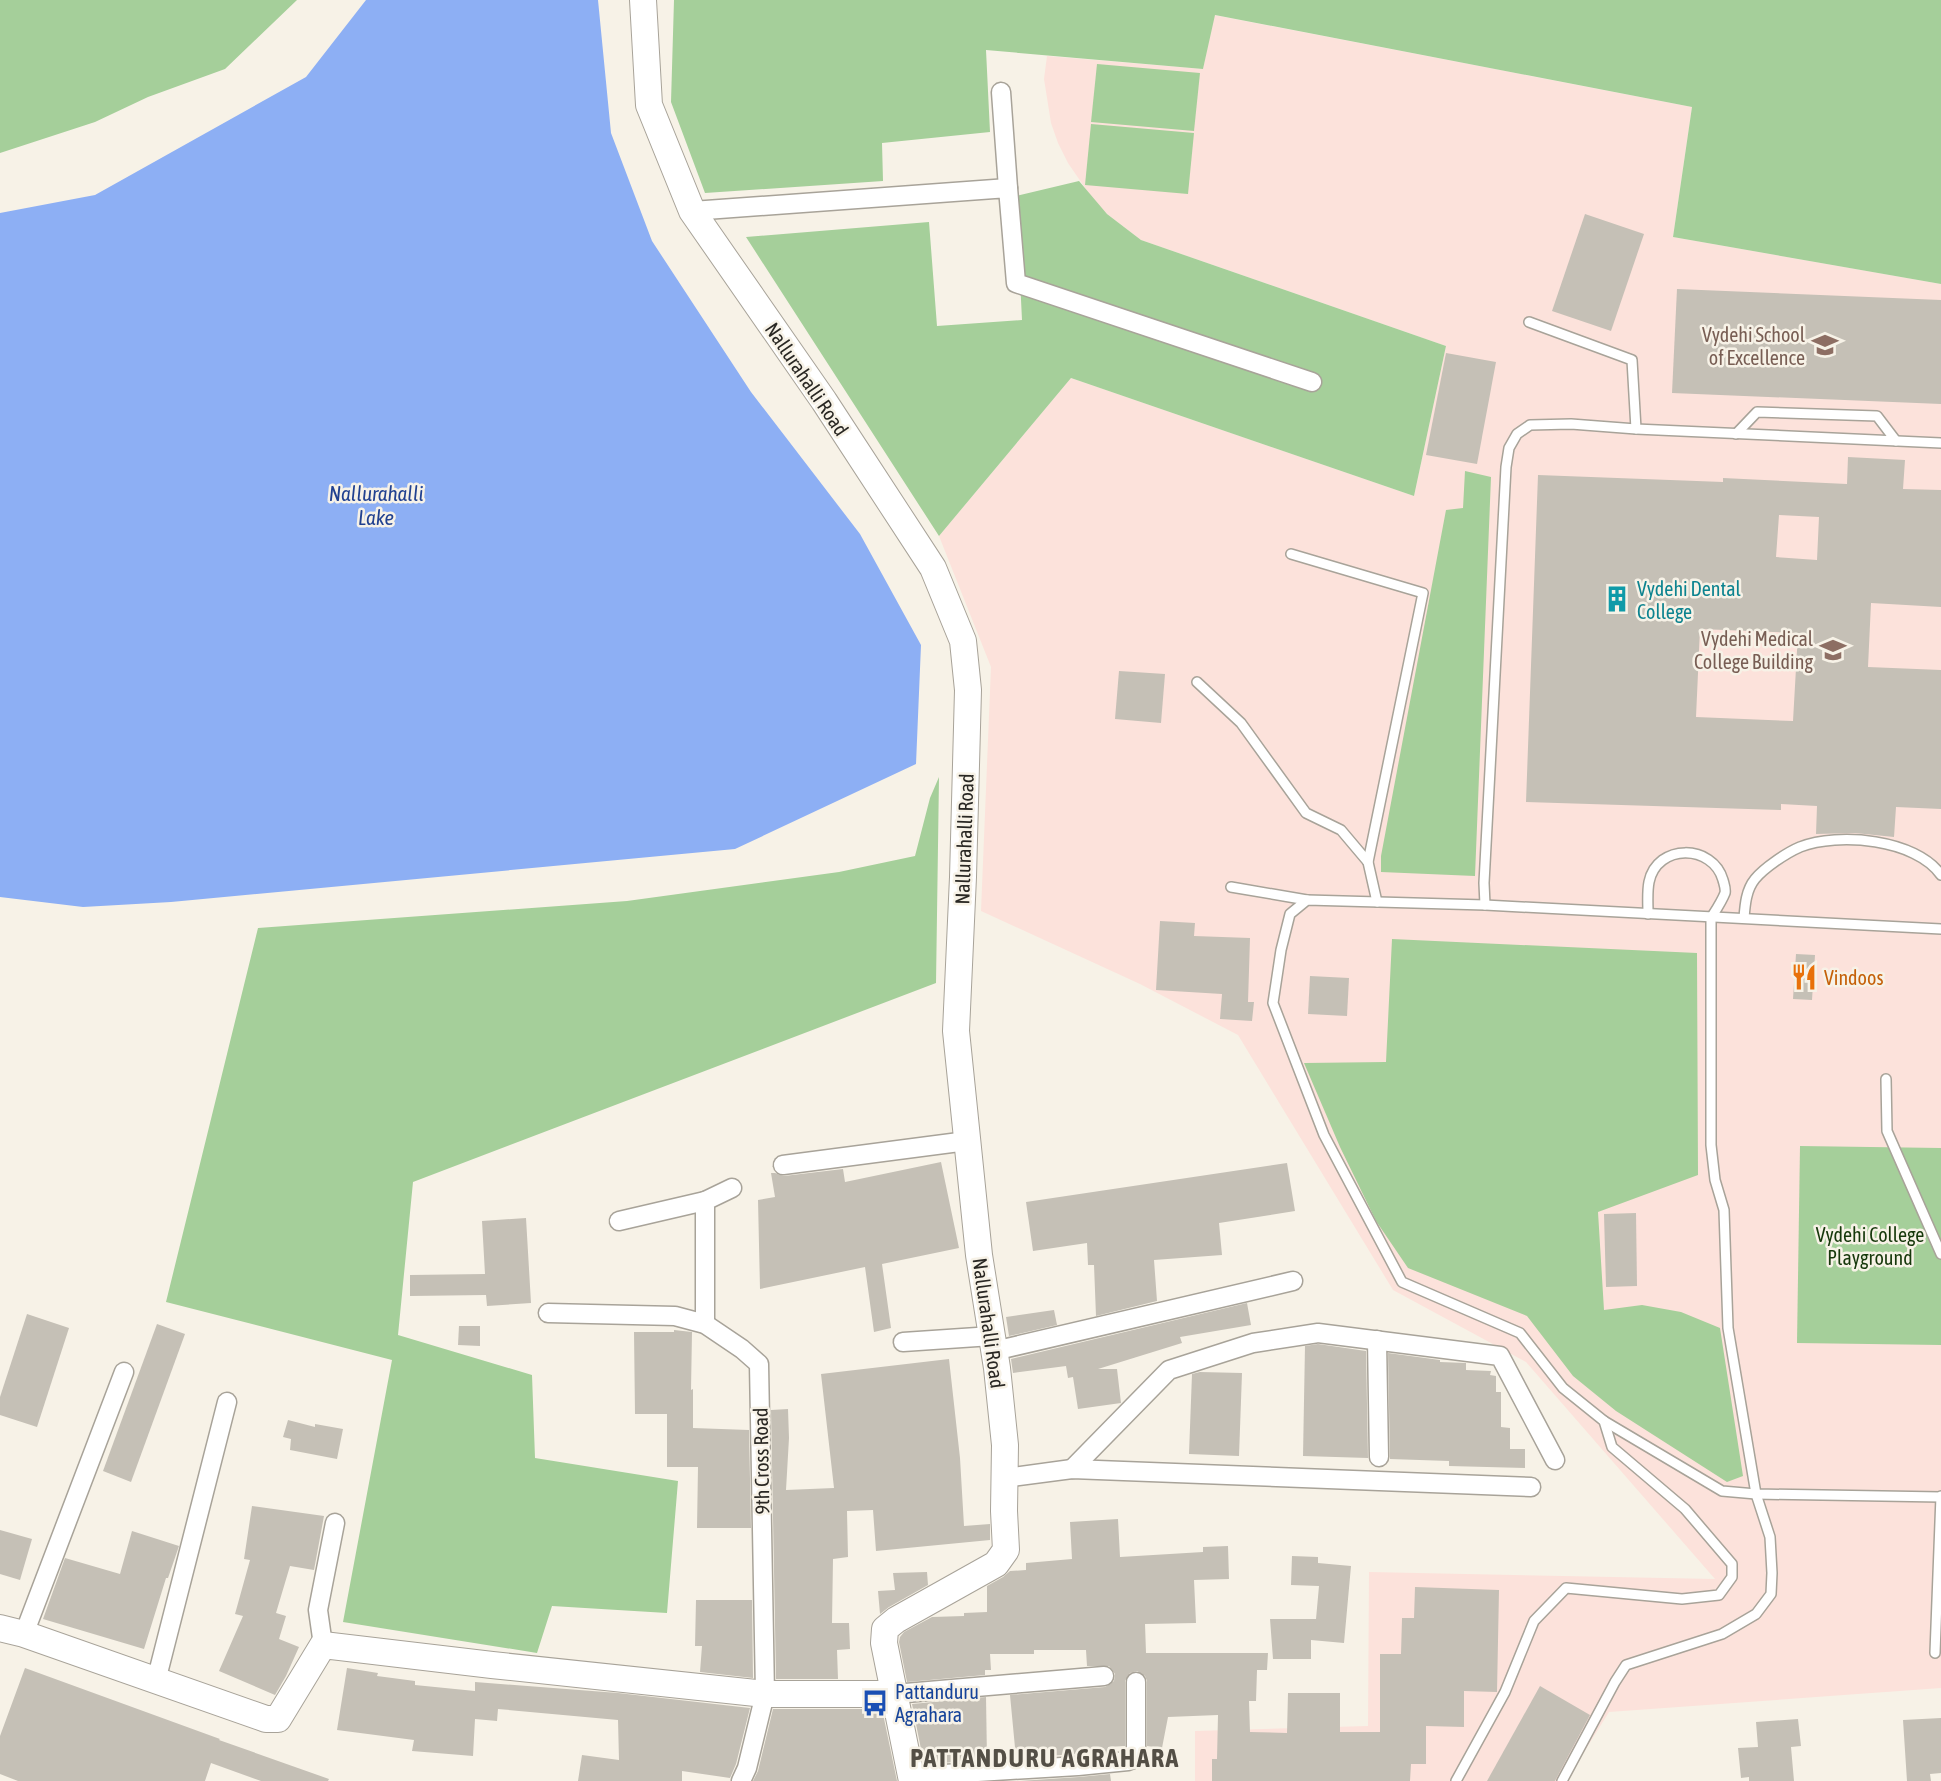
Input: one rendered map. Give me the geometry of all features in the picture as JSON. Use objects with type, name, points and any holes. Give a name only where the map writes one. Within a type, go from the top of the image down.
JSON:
[{"type":"street","name":"Nallurahalli Road","points":[[643,0],[649,105],[692,211],[824,401],[933,568],[963,641],[968,690],[956,1031],[979,1255],[993,1343],[1005,1445],[1006,1550],[996,1564],[896,1620],[885,1629],[884,1643],[894,1694]]},
{"type":"street","points":[[1001,92],[1016,283],[1312,382]]},
{"type":"street","points":[[692,211],[1008,188]]},
{"type":"street","points":[[783,1165],[967,1141]]},
{"type":"street","points":[[619,1221],[705,1201],[732,1188]]},
{"type":"street","points":[[705,1201],[705,1324]]},
{"type":"street","points":[[903,1342],[993,1343],[1293,1281]]},
{"type":"street","name":"9th Cross Road","points":[[548,1313],[675,1316],[705,1324],[742,1348],[759,1364],[765,1694],[747,1768],[741,1781]]},
{"type":"street","points":[[1072,1469],[1169,1370],[1253,1343],[1318,1333],[1500,1356],[1555,1460]]},
{"type":"street","points":[[1377,1340],[1379,1457]]},
{"type":"street","points":[[124,1372],[12,1630],[266,1719],[278,1719],[323,1645],[318,1610],[335,1523]]},
{"type":"street","points":[[156,1681],[227,1402]]},
{"type":"street","points":[[1005,1478],[1072,1469],[1531,1487]]},
{"type":"street","points":[[323,1645],[765,1694],[894,1694],[1104,1676]]},
{"type":"street","points":[[894,1694],[911,1778],[1078,1766],[1128,1761],[1136,1758],[1136,1682]]},
{"type":"lane","points":[[1529,322],[1632,360],[1636,429]]},
{"type":"lane","points":[[1736,434],[1757,412],[1877,416],[1896,441]]},
{"type":"lane","points":[[1485,905],[1484,883],[1506,467],[1509,448],[1517,434],[1530,425],[1571,424],[1941,443]]},
{"type":"lane","points":[[1291,554],[1423,592],[1368,862],[1377,902]]},
{"type":"lane","points":[[1197,682],[1241,723],[1306,813],[1341,830],[1368,862]]},
{"type":"lane","points":[[1744,918],[1745,898],[1754,880],[1772,864],[1800,847],[1843,838],[1888,844],[1916,854],[1941,875]]},
{"type":"lane","points":[[1562,1781],[1626,1665],[1722,1634],[1756,1614],[1771,1594],[1773,1573],[1770,1537],[1756,1494],[1728,1328],[1724,1210],[1715,1180],[1711,1145],[1711,918],[1725,892],[1721,872],[1712,861],[1694,852],[1672,854],[1661,861],[1649,880],[1648,914]]},
{"type":"lane","points":[[1231,887],[1308,900],[1485,905],[1941,929]]},
{"type":"lane","points":[[1308,900],[1290,914],[1281,950],[1273,1002],[1324,1135],[1402,1282],[1520,1333],[1563,1388],[1604,1421],[1722,1491],[1756,1494],[1941,1496],[1935,1653]]},
{"type":"lane","points":[[1886,1079],[1887,1131],[1941,1254]]},
{"type":"lane","points":[[1456,1781],[1504,1692],[1534,1621],[1566,1588],[1683,1599],[1719,1595],[1732,1577],[1732,1564],[1685,1509],[1612,1447],[1604,1421]]},
{"type":"shaded area","points":[[1214,15],[1692,107],[1673,237],[1941,284],[1941,1688],[1609,1712],[1566,1781],[1195,1781],[1195,1731],[1368,1726],[1369,1572],[1715,1579],[1526,1362],[1393,1290],[1238,1035],[1140,984],[981,911],[991,667],[939,536],[1071,378],[1414,496],[1446,346],[1141,240],[1107,214],[1092,198],[1068,163],[1058,143],[1051,123],[1044,79],[1047,56],[1203,69]]},
{"type":"green space","points":[[0,0],[297,0],[225,69],[148,97],[95,122],[0,153]]},
{"type":"green space","points":[[674,0],[1941,0],[1941,284],[1673,237],[1692,107],[1215,15],[1203,69],[986,50],[990,132],[882,143],[883,181],[705,193],[671,102]]},
{"type":"green space","points":[[1097,64],[1200,73],[1194,131],[1091,122]]},
{"type":"green space","points":[[1091,124],[1194,133],[1188,194],[1085,185]]},
{"type":"green space","points":[[1079,181],[1107,214],[1141,240],[1446,346],[1414,496],[1071,378],[939,536],[746,237],[929,222],[937,326],[1022,320],[1016,196]]},
{"type":"green space","points":[[1465,471],[1491,477],[1475,876],[1381,872],[1381,856],[1446,510],[1463,508]]},
{"type":"green space","points":[[939,777],[936,983],[413,1182],[398,1335],[532,1375],[535,1458],[678,1481],[667,1613],[552,1606],[537,1653],[343,1622],[392,1360],[166,1302],[258,928],[627,901],[839,872],[915,856],[930,798]]},
{"type":"green space","points":[[1392,939],[1697,953],[1698,1175],[1598,1212],[1604,1310],[1642,1305],[1681,1312],[1720,1328],[1743,1476],[1727,1482],[1616,1411],[1573,1376],[1527,1316],[1408,1268],[1376,1221],[1340,1147],[1304,1063],[1386,1062]]},
{"type":"green space","name":"Vydehi College Playground","points":[[1800,1146],[1941,1148],[1941,1345],[1797,1343]]},
{"type":"water","name":"Nallurahalli Lake","points":[[366,0],[598,0],[611,133],[652,241],[751,392],[860,534],[921,645],[916,764],[735,849],[171,902],[83,907],[0,897],[0,213],[95,195],[306,77]]},
{"type":"building","points":[[1585,214],[1644,234],[1611,331],[1552,311]]},
{"type":"building","name":"Vydehi School of Excellence","points":[[1677,289],[1941,300],[1941,404],[1672,393]]},
{"type":"building","points":[[1446,353],[1496,362],[1477,464],[1426,455]]},
{"type":"building","points":[[1848,457],[1905,460],[1903,489],[1941,490],[1941,607],[1871,603],[1868,667],[1941,670],[1941,809],[1896,807],[1894,837],[1855,833],[1816,834],[1817,806],[1781,804],[1781,810],[1526,802],[1538,475],[1723,482],[1723,478],[1847,484]],"holes":[[[1779,515],[1819,517],[1817,560],[1776,557]],[[1700,629],[1798,633],[1793,721],[1696,717]]]},
{"type":"building","points":[[1119,671],[1165,674],[1161,723],[1115,719]]},
{"type":"building","points":[[1160,921],[1195,923],[1194,936],[1250,938],[1248,1002],[1254,1002],[1252,1021],[1220,1019],[1222,994],[1156,990]]},
{"type":"building","name":"Vindoos","points":[[1796,954],[1815,955],[1812,1000],[1793,999]]},
{"type":"building","points":[[1310,976],[1349,978],[1347,1016],[1308,1014]]},
{"type":"building","points":[[941,1162],[959,1248],[882,1264],[891,1328],[874,1332],[865,1267],[760,1289],[758,1200],[775,1197],[771,1173],[784,1176],[843,1169],[845,1182]]},
{"type":"building","points":[[1287,1163],[1295,1211],[1219,1223],[1222,1255],[1154,1260],[1157,1301],[1096,1316],[1094,1265],[1088,1265],[1087,1243],[1033,1251],[1026,1202]]},
{"type":"building","points":[[1636,1213],[1637,1286],[1606,1287],[1604,1214]]},
{"type":"building","points":[[526,1218],[531,1303],[487,1306],[486,1295],[410,1296],[410,1275],[485,1274],[482,1221]]},
{"type":"building","points":[[1247,1303],[1251,1325],[1180,1337],[1182,1343],[1098,1369],[1117,1369],[1121,1403],[1078,1409],[1073,1377],[1068,1378],[1066,1366],[1013,1373],[1011,1359]]},
{"type":"building","points":[[1054,1310],[1057,1325],[1009,1336],[1006,1317]]},
{"type":"building","points":[[27,1314],[69,1328],[37,1427],[0,1415],[0,1397]]},
{"type":"building","points":[[157,1324],[185,1334],[131,1482],[103,1471]]},
{"type":"building","points":[[459,1326],[480,1326],[480,1346],[458,1345]]},
{"type":"building","points":[[674,1330],[692,1332],[693,1428],[749,1430],[751,1528],[697,1528],[698,1467],[667,1467],[667,1414],[635,1414],[634,1332],[674,1332]]},
{"type":"building","points":[[1318,1344],[1366,1351],[1368,1458],[1303,1456],[1305,1346]]},
{"type":"building","points":[[1388,1353],[1440,1360],[1440,1362],[1466,1363],[1466,1370],[1491,1371],[1490,1375],[1496,1376],[1496,1392],[1501,1392],[1501,1427],[1510,1428],[1510,1449],[1525,1449],[1525,1468],[1449,1466],[1449,1461],[1390,1459]]},
{"type":"building","points":[[949,1359],[960,1458],[964,1526],[990,1524],[990,1540],[876,1551],[873,1510],[847,1511],[848,1557],[833,1559],[832,1623],[849,1623],[850,1649],[837,1650],[838,1679],[776,1679],[771,1410],[788,1409],[786,1490],[834,1488],[821,1374]]},
{"type":"building","points":[[1200,1372],[1242,1373],[1239,1456],[1189,1454],[1192,1374]]},
{"type":"building","points":[[288,1420],[315,1427],[315,1424],[343,1429],[337,1459],[290,1450],[291,1439],[283,1437]]},
{"type":"building","points":[[252,1506],[324,1516],[314,1570],[290,1566],[276,1613],[286,1616],[279,1639],[299,1647],[275,1695],[219,1671],[243,1616],[235,1614],[250,1560],[244,1559]]},
{"type":"building","points":[[1118,1519],[1120,1557],[1203,1552],[1203,1547],[1228,1546],[1229,1579],[1194,1580],[1196,1623],[1145,1624],[1146,1653],[1268,1653],[1267,1670],[1257,1670],[1256,1701],[1249,1701],[1250,1732],[1287,1733],[1288,1693],[1340,1693],[1340,1732],[1380,1732],[1380,1654],[1401,1654],[1402,1618],[1414,1618],[1415,1587],[1499,1590],[1497,1692],[1464,1691],[1464,1727],[1426,1726],[1426,1764],[1411,1764],[1410,1781],[1212,1781],[1212,1759],[1217,1759],[1218,1715],[1168,1717],[1162,1748],[1147,1746],[1147,1681],[1145,1676],[1137,1671],[1130,1673],[1125,1681],[1125,1746],[1108,1747],[1108,1752],[1016,1758],[1010,1695],[1105,1687],[1114,1681],[1115,1674],[1109,1666],[1087,1666],[1086,1650],[1034,1650],[1034,1654],[990,1654],[991,1670],[985,1670],[985,1675],[907,1682],[899,1642],[904,1632],[932,1617],[964,1616],[964,1613],[987,1612],[987,1586],[1010,1571],[1026,1570],[1026,1563],[1072,1559],[1070,1522]]},
{"type":"building","points":[[0,1530],[32,1539],[20,1580],[0,1574]]},
{"type":"building","points":[[132,1531],[179,1546],[168,1578],[166,1578],[144,1649],[43,1619],[65,1558],[120,1574]]},
{"type":"building","points":[[1292,1556],[1318,1557],[1318,1563],[1351,1566],[1344,1643],[1311,1640],[1311,1659],[1273,1659],[1270,1619],[1316,1619],[1319,1586],[1291,1585]]},
{"type":"building","points":[[927,1572],[928,1585],[880,1614],[878,1591],[895,1590],[893,1573]]},
{"type":"building","points":[[696,1600],[752,1600],[753,1678],[700,1672],[702,1646],[695,1646]]},
{"type":"building","points":[[25,1668],[329,1779],[328,1781],[261,1781],[211,1763],[205,1781],[18,1781],[0,1774],[0,1736]]},
{"type":"building","points":[[347,1668],[378,1673],[377,1676],[415,1681],[415,1685],[475,1691],[475,1682],[618,1693],[750,1708],[736,1764],[730,1778],[682,1771],[682,1781],[578,1781],[582,1755],[619,1760],[618,1720],[498,1709],[497,1721],[475,1719],[473,1756],[412,1751],[414,1740],[337,1730]]},
{"type":"building","points":[[1540,1686],[1590,1715],[1555,1781],[1487,1781]]},
{"type":"building","points":[[986,1697],[987,1760],[924,1764],[912,1704]]},
{"type":"building","points":[[773,1709],[882,1709],[897,1781],[753,1781],[758,1771]]},
{"type":"building","points":[[1941,1718],[1941,1773],[1930,1774],[1931,1781],[1907,1781],[1903,1720]]},
{"type":"building","points":[[1798,1719],[1801,1746],[1791,1747],[1794,1781],[1749,1781],[1749,1777],[1741,1778],[1738,1748],[1758,1747],[1756,1722]]},
{"type":"building","points":[[1110,1774],[1111,1781],[1019,1781],[1079,1777]]},
{"type":"place","name":"Vydehi School of Excellence","points":[[1825,345]]},
{"type":"place","name":"Vydehi Dental College","points":[[1617,599]]},
{"type":"place","name":"Vydehi Medical College Building","points":[[1833,650]]},
{"type":"place","name":"Vindoos","points":[[1804,977]]},
{"type":"place","name":"Pattanduru Agrahara","points":[[875,1703]]},
{"type":"district","name":"PATTANDURU AGRAHARA","points":[[1045,1758]]}]
